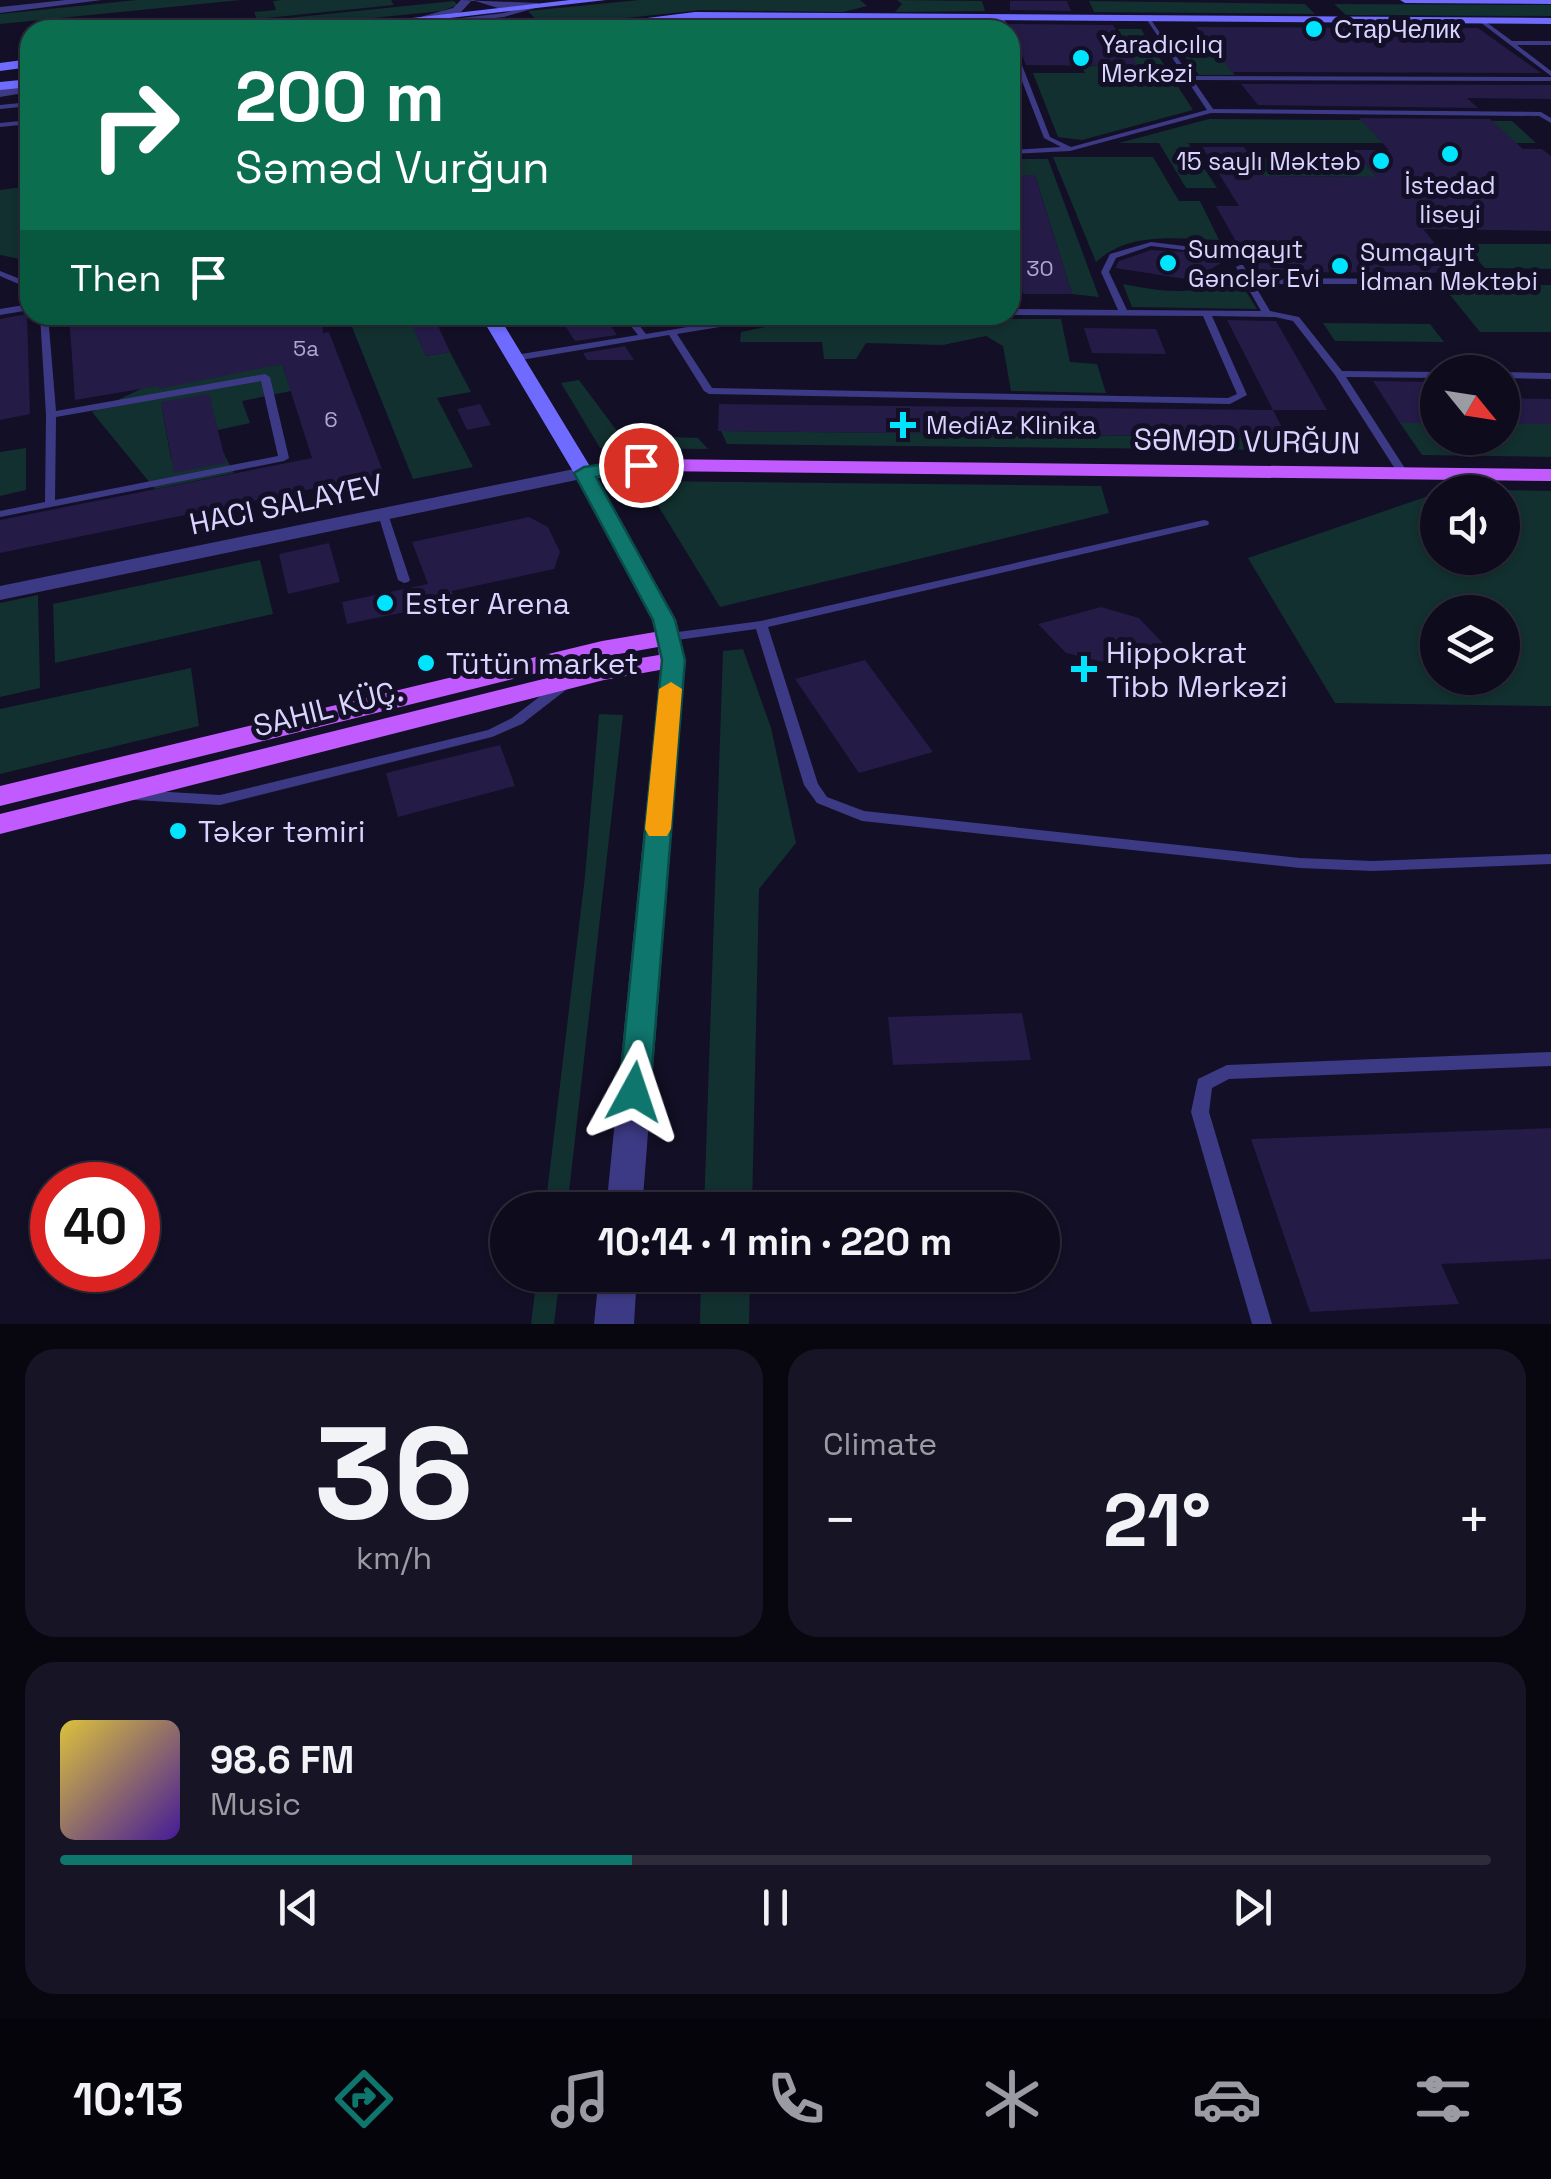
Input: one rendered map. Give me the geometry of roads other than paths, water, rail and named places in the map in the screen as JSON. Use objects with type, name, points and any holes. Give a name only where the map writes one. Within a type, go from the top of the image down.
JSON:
[{"type":"main road","points":[[412,20],[600,0]]},
{"type":"main road","points":[[1405,0],[1551,1]]},
{"type":"main road","points":[[836,16],[876,12],[887,6],[886,1]]},
{"type":"main road","points":[[651,20],[688,16],[836,16],[920,20]]},
{"type":"main road","points":[[1020,23],[1147,18],[1551,21]]},
{"type":"main road","points":[[496,325],[584,473],[672,649]]},
{"type":"main road","name":"SƏMƏD VURĞUN","points":[[584,473],[652,465],[1551,474]]},
{"type":"main road","name":"SAHIL KÜÇ.","points":[[0,824],[122,794],[602,649],[672,649]]},
{"type":"main road","name":"SAHIL KÜÇ.","points":[[0,796],[566,682],[672,649]]},
{"type":"street","points":[[0,10],[97,0]]},
{"type":"street","points":[[419,19],[457,10],[467,0]]},
{"type":"street","points":[[477,0],[498,6],[537,6]]},
{"type":"street","points":[[0,594],[584,473]]},
{"type":"street","points":[[626,1192],[672,649]]},
{"type":"street","points":[[614,1324],[617,1292]]},
{"type":"lane","points":[[453,20],[537,6]]},
{"type":"lane","points":[[1147,18],[1211,111]]},
{"type":"lane","points":[[1482,21],[1551,77]]},
{"type":"lane","points":[[1511,43],[1551,44]]},
{"type":"lane","points":[[1020,69],[1046,138],[1070,149]]},
{"type":"lane","points":[[1188,78],[1551,77]]},
{"type":"lane","points":[[1020,152],[1070,149],[1211,111],[1541,114],[1551,121]]},
{"type":"lane","points":[[1124,313],[1105,272],[1113,256],[1151,244],[1184,248]]},
{"type":"lane","points":[[1240,268],[1267,314]]},
{"type":"lane","points":[[1248,280],[1422,281]]},
{"type":"lane","points":[[1020,311],[1285,315],[1301,323],[1403,473]]},
{"type":"lane","points":[[670,331],[709,391],[1230,400],[1242,395],[1206,314]]},
{"type":"lane","points":[[45,325],[51,415],[50,504]]},
{"type":"lane","points":[[634,325],[642,336]]},
{"type":"lane","points":[[516,358],[709,325]]},
{"type":"lane","points":[[1339,374],[1420,375]]},
{"type":"lane","points":[[1520,375],[1551,376]]},
{"type":"lane","points":[[0,514],[284,458],[265,377],[51,415]]},
{"type":"lane","points":[[383,514],[404,580]]},
{"type":"lane","points":[[672,649],[760,625],[1204,523]]},
{"type":"lane","points":[[760,625],[811,785],[822,800],[849,812],[1300,863],[1373,866],[1551,859]]},
{"type":"lane","points":[[122,794],[220,800],[265,790],[492,732],[517,721],[566,682]]},
{"type":"lane","points":[[1262,1324],[1200,1112],[1204,1084],[1228,1072],[1551,1059]]},
{"type":"place","name":"СтарЧелик","points":[[1314,29]]},
{"type":"place","name":"Yaradıcılıq Mərkəzi","points":[[1081,58]]},
{"type":"place","name":"İstedad liseyi","points":[[1450,154]]},
{"type":"place","name":"15 saylı Məktəb","points":[[1381,161]]},
{"type":"place","name":"Sumqayıt Gənclər Evi","points":[[1168,263]]},
{"type":"place","name":"Sumqayıt İdman Məktəbi","points":[[1340,266]]},
{"type":"place","name":"MediAz Klinika","points":[[903,425]]},
{"type":"place","name":"Ester Arena","points":[[385,603]]},
{"type":"place","name":"Tütün market","points":[[426,663]]},
{"type":"place","name":"Hippokrat Tibb Mərkəzi","points":[[1084,669]]},
{"type":"place","name":"Təkər təmiri","points":[[178,831]]}]
